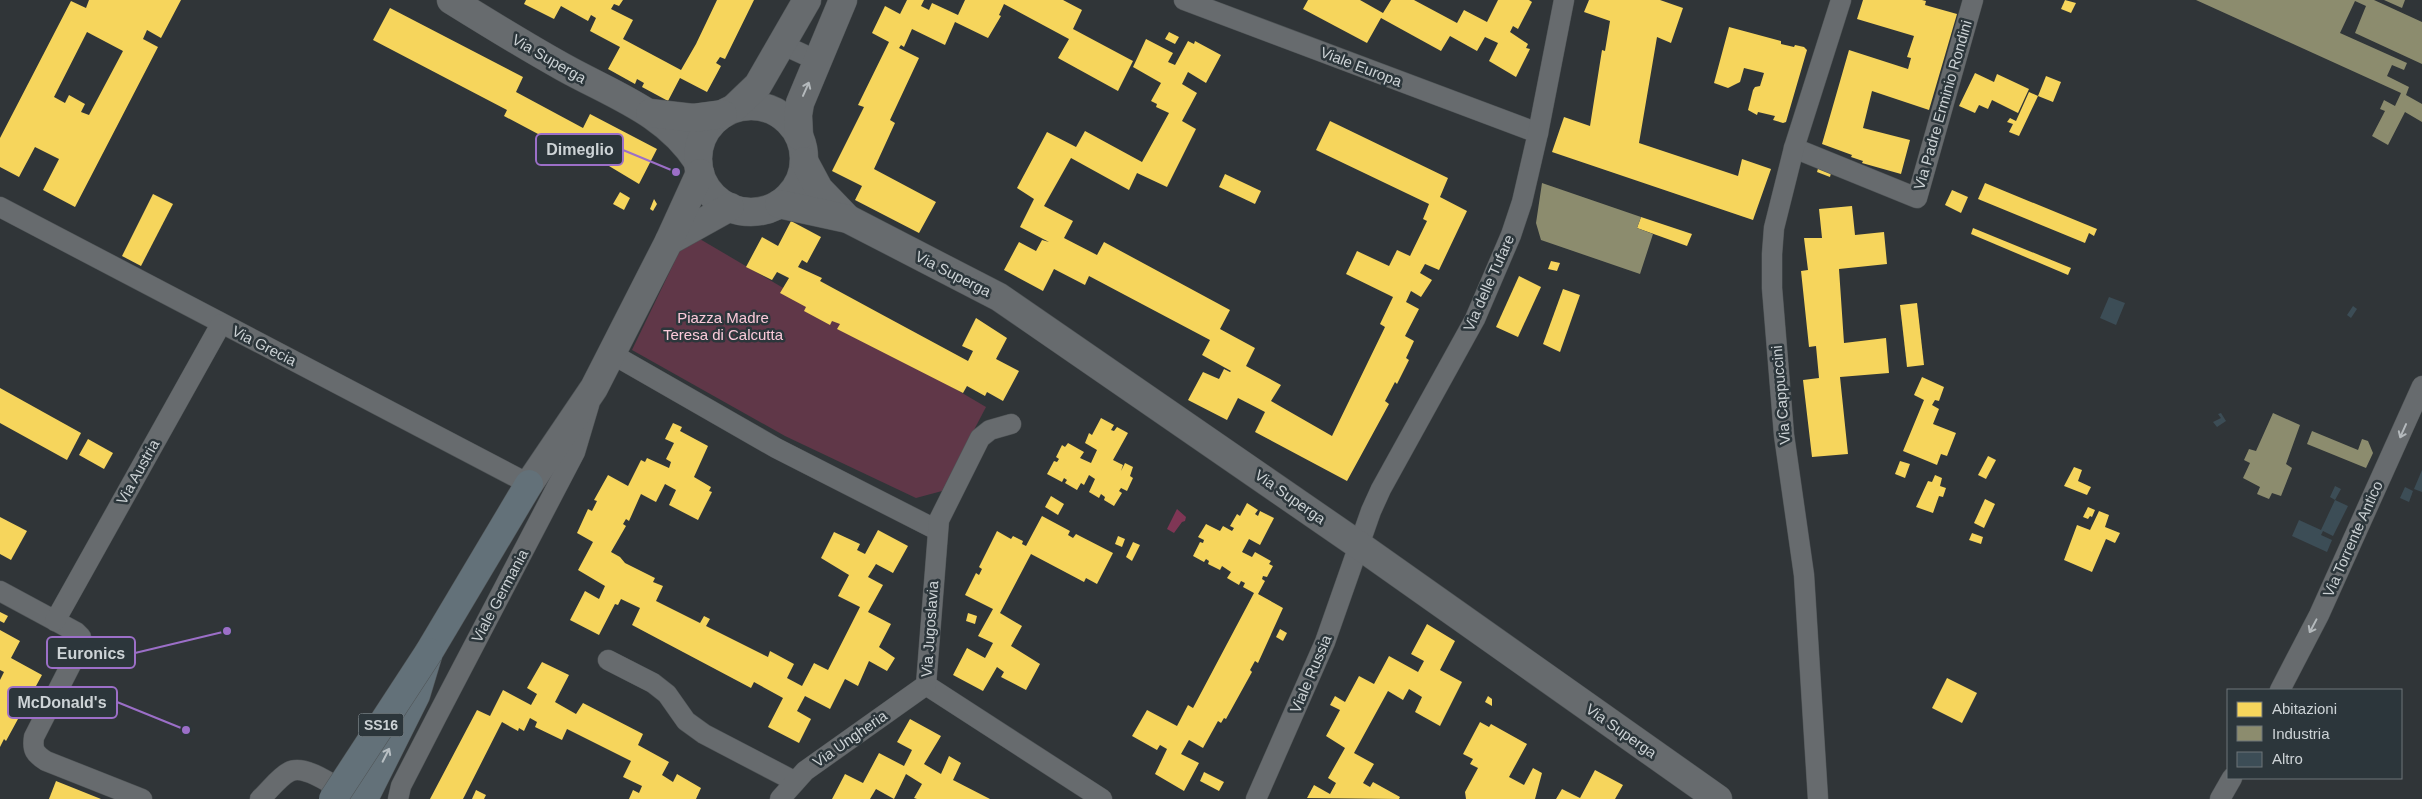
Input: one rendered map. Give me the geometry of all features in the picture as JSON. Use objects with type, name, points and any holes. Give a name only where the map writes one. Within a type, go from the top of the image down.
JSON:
[{"type":"highway","name":"SS16","points":[[333,799],[429,652],[480,563],[529,484]]},
{"type":"highway","name":"SS16","points":[[364,799],[416,695],[429,652]]},
{"type":"street","name":"Via Superga","points":[[451,0],[540,54],[650,112],[687,145],[699,168]]},
{"type":"street","points":[[808,0],[758,86],[706,130],[700,145],[699,168],[708,190],[730,207],[746,211],[764,210],[779,204],[790,195],[798,183],[802,149],[798,115],[800,103],[843,0]]},
{"type":"street","name":"Viale Europa","points":[[1184,0],[1538,133]]},
{"type":"street","name":"Via delle Tufare","points":[[1360,546],[1371,511],[1381,489],[1475,319],[1511,236],[1522,202],[1538,133],[1564,0]]},
{"type":"street","name":"Via Cappuccini","points":[[1818,799],[1804,576],[1784,435],[1772,288],[1774,228],[1794,148],[1841,0]]},
{"type":"street","name":"Via Padre Erminio Rondini","points":[[1794,148],[1917,198],[1974,0]]},
{"type":"street","points":[[781,44],[818,62]]},
{"type":"street","points":[[728,111],[748,106],[761,107],[775,112],[787,120],[802,149]]},
{"type":"street","name":"Via Superga","points":[[650,112],[693,118],[728,111]]},
{"type":"street","name":"Via Superga","points":[[802,149],[819,189],[848,219]]},
{"type":"street","name":"Viale Germania","points":[[529,484],[594,388],[669,241],[699,168]]},
{"type":"street","name":"Via Superga","points":[[779,204],[848,219],[999,297],[1360,546],[1718,799]]},
{"type":"street","name":"Via Grecia","points":[[0,207],[529,484]]},
{"type":"street","points":[[669,241],[730,207]]},
{"type":"street","name":"Via Austria","points":[[55,621],[221,324]]},
{"type":"street","points":[[612,354],[776,448],[937,530]]},
{"type":"street","name":"Via Torrente Antico","points":[[2281,689],[2319,615],[2422,386]]},
{"type":"street","name":"Viale Germania","points":[[398,799],[401,786],[576,452],[594,388]]},
{"type":"street","name":"Via Jugoslavia","points":[[1011,424],[990,430],[980,438],[942,509],[937,530],[926,685],[1102,799]]},
{"type":"street","name":"Viale Russia","points":[[1256,799],[1325,642],[1360,546]]},
{"type":"street","points":[[0,591],[76,632],[81,637],[82,645],[34,737],[32,746],[36,755],[46,761],[142,799]]},
{"type":"street","points":[[608,660],[654,683],[667,694],[686,720],[704,734],[794,781]]},
{"type":"street","name":"Via Ungheria","points":[[780,799],[794,781],[926,685]]},
{"type":"street","points":[[260,799],[288,772],[296,770],[308,771],[357,799]]},
{"type":"street","points":[[2220,799],[2231,779]]},
{"type":"green space","name":"Piazza Madre Teresa di Calcutta","points":[[693,235],[986,407],[942,491],[916,498],[785,436],[632,350],[685,240]]},
{"type":"shaded area","points":[[1177,509],[1186,517],[1185,521],[1182,522],[1174,533],[1167,529]]},
{"type":"building: Abitazioni","points":[[89,0],[181,0],[161,38],[147,30],[143,39],[158,47],[75,207],[43,190],[59,159],[35,147],[19,177],[0,167],[0,138],[71,1],[86,8]],"holes":[[[87,32],[123,51],[89,115],[81,112],[85,104],[69,95],[65,103],[54,97]]]},
{"type":"building: Abitazioni","points":[[526,0],[623,0],[619,6],[614,4],[611,9],[633,20],[623,39],[681,70],[717,0],[754,0],[725,59],[720,57],[716,63],[721,66],[707,92],[680,78],[668,101],[642,87],[644,83],[637,79],[635,84],[608,69],[620,47],[590,31],[596,18],[591,15],[588,21],[561,6],[554,19],[524,4]]},
{"type":"building: Abitazioni","points":[[907,0],[924,0],[921,6],[929,10],[932,3],[958,15],[965,0],[1063,0],[1082,10],[1073,29],[1133,61],[1118,91],[1058,58],[1069,39],[1004,4],[999,15],[1001,16],[988,38],[955,22],[945,45],[912,29],[904,47],[901,45],[899,48],[919,58],[890,120],[895,123],[874,169],[936,202],[919,233],[855,200],[862,186],[832,171],[864,107],[858,105],[889,42],[872,33],[885,6],[900,14]]},
{"type":"building: Abitazioni","points":[[1308,0],[1360,0],[1383,13],[1391,0],[1414,0],[1457,23],[1464,10],[1487,22],[1498,0],[1529,0],[1532,2],[1518,29],[1513,26],[1510,32],[1528,44],[1526,48],[1530,49],[1516,77],[1489,61],[1498,43],[1485,37],[1477,51],[1450,36],[1441,51],[1381,18],[1367,43],[1303,9]]},
{"type":"building: Abitazioni","points":[[1589,0],[1660,0],[1683,8],[1671,43],[1657,37],[1639,143],[1738,176],[1742,159],[1771,169],[1753,220],[1552,152],[1564,117],[1590,126],[1602,50],[1605,51],[1610,21],[1584,12]]},
{"type":"building: Abitazioni","points":[[1863,0],[1922,0],[1926,1],[1925,5],[1957,14],[1929,110],[1872,91],[1863,128],[1910,140],[1901,174],[1862,163],[1863,161],[1851,157],[1852,155],[1822,144],[1849,50],[1908,69],[1911,58],[1907,57],[1914,36],[1857,19]]},
{"type":"building: Abitazioni","points":[[2065,0],[2076,3],[2071,13],[2061,9]]},
{"type":"building: Abitazioni","points":[[390,8],[523,77],[516,92],[583,128],[590,114],[657,149],[639,184],[574,145],[570,151],[504,116],[507,110],[373,40]]},
{"type":"building: Abitazioni","points":[[1729,27],[1781,41],[1781,44],[1804,47],[1807,50],[1786,122],[1773,120],[1775,116],[1758,112],[1757,115],[1748,110],[1753,90],[1755,87],[1760,86],[1764,73],[1744,68],[1740,82],[1728,88],[1714,83]]},
{"type":"building: Abitazioni","points":[[1169,32],[1179,37],[1175,44],[1165,39]]},
{"type":"building: Abitazioni","points":[[1146,39],[1173,53],[1168,62],[1175,65],[1188,41],[1194,44],[1195,41],[1221,55],[1206,83],[1188,72],[1182,84],[1197,93],[1182,121],[1196,129],[1167,187],[1137,173],[1129,190],[1071,158],[1044,206],[1073,221],[1064,238],[1097,255],[1104,242],[1230,310],[1220,329],[1255,348],[1246,366],[1281,385],[1271,401],[1332,436],[1385,327],[1380,324],[1393,297],[1346,274],[1357,251],[1389,266],[1397,250],[1410,256],[1427,221],[1423,219],[1429,204],[1316,150],[1330,121],[1448,178],[1440,197],[1467,211],[1439,270],[1425,264],[1420,273],[1432,280],[1421,297],[1411,291],[1406,302],[1419,309],[1405,336],[1414,341],[1406,358],[1409,360],[1397,384],[1395,382],[1385,401],[1389,404],[1347,481],[1255,432],[1265,412],[1238,398],[1227,420],[1188,400],[1203,372],[1219,379],[1224,369],[1231,371],[1202,355],[1210,340],[1089,276],[1085,285],[1054,269],[1043,291],[1004,270],[1019,242],[1036,251],[1042,240],[1049,242],[1020,227],[1034,199],[1017,188],[1047,132],[1076,147],[1085,131],[1142,162],[1169,113],[1156,107],[1157,104],[1151,101],[1161,83],[1133,67]]},
{"type":"building: Abitazioni","points":[[1975,73],[1994,82],[1997,74],[2029,89],[2018,113],[1992,100],[1988,109],[1979,105],[1975,113],[1959,106]]},
{"type":"building: Abitazioni","points":[[2046,76],[2061,82],[2053,102],[2038,96]]},
{"type":"building: Abitazioni","points":[[2029,92],[2038,96],[2019,136],[2009,132],[2013,124],[2007,122],[2010,118],[2016,121]]},
{"type":"building: Abitazioni","points":[[1819,165],[1832,169],[1830,177],[1817,172]]},
{"type":"building: Abitazioni","points":[[1225,174],[1261,191],[1255,204],[1219,187]]},
{"type":"building: Abitazioni","points":[[1985,183],[2097,229],[2094,236],[2089,233],[2085,243],[1978,199]]},
{"type":"building: Abitazioni","points":[[1952,190],[1968,197],[1961,213],[1945,205]]},
{"type":"building: Abitazioni","points":[[620,192],[630,198],[624,210],[613,204]]},
{"type":"building: Abitazioni","points":[[153,194],[173,204],[141,266],[122,256]]},
{"type":"building: Abitazioni","points":[[654,199],[657,204],[653,211],[650,209]]},
{"type":"building: Abitazioni","points":[[1852,206],[1855,235],[1884,232],[1887,264],[1839,269],[1844,343],[1886,338],[1889,373],[1840,377],[1848,454],[1812,457],[1803,380],[1819,378],[1816,346],[1809,347],[1801,271],[1808,270],[1804,238],[1822,238],[1819,209]]},
{"type":"building: Abitazioni","points":[[1641,217],[1692,234],[1687,246],[1637,228]]},
{"type":"building: Abitazioni","points":[[791,221],[821,237],[807,263],[802,260],[798,267],[822,278],[820,281],[879,313],[968,361],[973,351],[962,346],[976,318],[1007,338],[996,359],[1019,371],[1003,401],[987,392],[985,396],[967,386],[963,393],[837,329],[840,324],[832,321],[830,325],[804,311],[806,307],[780,293],[789,278],[777,272],[772,280],[746,267],[762,237],[778,246]]},
{"type":"building: Abitazioni","points":[[1973,228],[2071,268],[2068,275],[1971,234]]},
{"type":"building: Abitazioni","points":[[1551,261],[1560,263],[1557,271],[1548,269]]},
{"type":"building: Abitazioni","points":[[1519,276],[1541,287],[1518,337],[1496,327]]},
{"type":"building: Abitazioni","points":[[1563,289],[1580,295],[1560,352],[1543,344]]},
{"type":"building: Abitazioni","points":[[1917,303],[1924,365],[1907,367],[1900,305]]},
{"type":"building: Abitazioni","points":[[1922,377],[1944,387],[1939,401],[1935,400],[1932,405],[1939,409],[1933,424],[1956,433],[1947,456],[1941,454],[1937,465],[1903,451],[1924,400],[1914,395]]},
{"type":"building: Abitazioni","points":[[0,388],[81,433],[67,460],[0,423]]},
{"type":"building: Abitazioni","points":[[1101,418],[1114,425],[1111,430],[1114,431],[1117,427],[1128,433],[1113,460],[1123,465],[1121,471],[1125,463],[1133,467],[1130,476],[1133,478],[1127,491],[1121,488],[1119,491],[1122,493],[1114,506],[1104,500],[1105,497],[1101,494],[1099,498],[1089,492],[1095,479],[1089,475],[1084,485],[1081,483],[1077,490],[1065,483],[1067,480],[1064,478],[1062,482],[1047,474],[1054,461],[1057,462],[1059,459],[1056,457],[1062,445],[1065,447],[1068,443],[1084,452],[1080,458],[1091,463],[1097,450],[1085,443],[1089,433],[1092,435]]},
{"type":"building: Abitazioni","points":[[673,423],[682,427],[680,431],[708,446],[694,477],[711,487],[709,491],[712,492],[698,520],[669,505],[676,490],[665,484],[656,502],[641,494],[629,521],[626,519],[623,524],[626,526],[611,552],[620,557],[625,563],[655,578],[653,582],[663,586],[656,601],[700,623],[704,616],[710,619],[706,626],[768,657],[770,651],[794,664],[787,678],[802,686],[814,663],[828,670],[860,607],[838,596],[849,575],[821,558],[834,532],[860,544],[857,550],[865,554],[878,530],[908,546],[893,573],[876,564],[868,577],[883,585],[868,612],[891,624],[879,647],[895,658],[887,671],[869,661],[858,686],[845,679],[830,709],[805,696],[797,711],[811,719],[799,743],[768,727],[783,698],[754,682],[751,688],[632,625],[640,608],[621,599],[618,605],[615,604],[599,635],[570,620],[585,591],[599,599],[605,586],[578,570],[593,542],[577,533],[588,509],[592,511],[597,501],[594,500],[608,475],[628,486],[641,460],[645,462],[647,458],[669,468],[671,462],[666,459],[674,443],[665,439]]},
{"type":"building: Abitazioni","points":[[88,439],[113,453],[104,469],[79,455]]},
{"type":"building: Abitazioni","points":[[1988,456],[1996,460],[1986,479],[1978,475]]},
{"type":"building: Abitazioni","points":[[1900,461],[1910,464],[1905,478],[1895,474]]},
{"type":"building: Abitazioni","points":[[2074,467],[2082,470],[2078,481],[2091,487],[2087,495],[2064,486]]},
{"type":"building: Abitazioni","points":[[1935,475],[1942,478],[1940,486],[1946,488],[1943,497],[1939,496],[1933,513],[1916,507],[1928,481],[1932,482]]},
{"type":"building: Abitazioni","points":[[1051,496],[1064,504],[1058,515],[1045,507]]},
{"type":"building: Abitazioni","points":[[1985,499],[1995,504],[1984,528],[1974,523]]},
{"type":"building: Abitazioni","points":[[1247,503],[1258,510],[1255,514],[1258,516],[1260,511],[1274,518],[1260,545],[1249,539],[1242,552],[1252,557],[1255,552],[1271,561],[1269,564],[1273,566],[1267,577],[1263,576],[1262,579],[1265,581],[1258,594],[1283,608],[1258,663],[1255,661],[1250,670],[1252,672],[1226,719],[1224,718],[1221,723],[1218,721],[1203,748],[1189,740],[1181,754],[1199,763],[1184,791],[1155,774],[1167,749],[1160,745],[1157,750],[1132,736],[1147,710],[1177,726],[1188,705],[1193,708],[1254,593],[1243,587],[1245,583],[1241,581],[1239,585],[1227,578],[1231,572],[1222,566],[1220,570],[1208,564],[1209,561],[1206,559],[1204,562],[1193,556],[1200,542],[1203,543],[1204,540],[1198,537],[1206,524],[1220,531],[1223,526],[1232,531],[1234,528],[1230,526],[1237,514],[1240,516]]},
{"type":"building: Abitazioni","points":[[2088,507],[2095,510],[2092,517],[2090,516],[2088,519],[2083,517]]},
{"type":"building: Abitazioni","points":[[2099,511],[2109,515],[2105,527],[2120,533],[2115,543],[2106,539],[2092,572],[2064,560],[2077,525],[2090,530]]},
{"type":"building: Abitazioni","points":[[1042,516],[1070,531],[1068,535],[1073,538],[1076,534],[1113,553],[1097,584],[1086,578],[1084,582],[1031,554],[1000,613],[1022,626],[1011,646],[1040,664],[1026,690],[1001,677],[1004,672],[997,667],[983,691],[953,675],[967,648],[985,658],[993,643],[978,636],[993,609],[965,595],[976,573],[979,575],[982,569],[979,567],[997,531],[1011,539],[1013,536],[1023,541],[1022,544],[1026,546]]},
{"type":"building: Abitazioni","points":[[0,517],[27,531],[11,560],[0,554]]},
{"type":"building: Abitazioni","points":[[1972,533],[1983,537],[1981,544],[1969,540]]},
{"type":"building: Abitazioni","points":[[1118,536],[1125,539],[1122,547],[1115,544]]},
{"type":"building: Abitazioni","points":[[1133,542],[1140,545],[1132,561],[1126,557]]},
{"type":"building: Abitazioni","points":[[0,612],[8,616],[4,623],[0,621]]},
{"type":"building: Abitazioni","points":[[968,613],[977,616],[975,624],[966,621]]},
{"type":"building: Abitazioni","points":[[1427,624],[1455,641],[1440,670],[1462,682],[1440,726],[1415,712],[1422,697],[1409,689],[1403,700],[1388,691],[1354,753],[1374,764],[1363,783],[1370,787],[1373,782],[1400,797],[1399,799],[1307,798],[1314,785],[1330,794],[1336,783],[1328,778],[1345,748],[1326,736],[1340,710],[1330,705],[1335,696],[1345,702],[1359,676],[1374,684],[1389,656],[1418,672],[1424,661],[1411,654]]},
{"type":"building: Abitazioni","points":[[1280,629],[1287,633],[1283,641],[1276,637]]},
{"type":"building: Abitazioni","points":[[0,630],[20,641],[11,658],[42,675],[6,741],[4,739],[0,747],[0,680],[4,672],[0,670]]},
{"type":"building: Abitazioni","points":[[542,662],[569,675],[555,702],[576,714],[583,703],[643,734],[638,745],[669,762],[662,775],[673,782],[677,774],[701,788],[696,799],[629,799],[633,790],[639,793],[642,786],[623,777],[631,761],[567,729],[562,740],[535,727],[537,722],[530,718],[524,731],[519,728],[518,731],[502,722],[463,799],[430,799],[477,710],[490,716],[503,690],[531,705],[537,694],[527,688]]},
{"type":"building: Abitazioni","points":[[1947,678],[1977,693],[1962,723],[1932,708]]},
{"type":"building: Abitazioni","points":[[1488,696],[1492,699],[1492,706],[1485,702]]},
{"type":"building: Abitazioni","points":[[910,719],[941,736],[924,764],[941,774],[949,756],[961,763],[953,780],[990,799],[917,799],[914,798],[922,784],[906,774],[894,799],[876,789],[870,799],[832,799],[845,774],[863,783],[879,753],[904,766],[912,750],[897,742]]},
{"type":"building: Abitazioni","points":[[1480,722],[1489,727],[1491,724],[1527,744],[1509,777],[1524,785],[1533,768],[1542,773],[1535,799],[1466,799],[1465,792],[1478,768],[1470,764],[1473,759],[1463,754]]},
{"type":"building: Abitazioni","points":[[1595,770],[1623,785],[1615,799],[1556,799],[1562,789],[1580,798]]},
{"type":"building: Abitazioni","points":[[1204,772],[1224,782],[1219,791],[1200,781]]},
{"type":"building: Abitazioni","points":[[56,781],[101,799],[49,799]]},
{"type":"building: Abitazioni","points":[[476,790],[486,795],[484,799],[472,799]]},
{"type":"building: Industria","points":[[2196,0],[2374,0],[2422,22],[2422,64],[2355,33],[2366,6],[2355,1],[2340,33],[2407,63],[2404,70],[2392,65],[2387,76],[2409,87],[2406,95],[2422,104],[2422,122],[2405,112],[2388,145],[2372,136],[2385,111],[2380,109],[2384,100],[2395,106],[2401,93]]},
{"type":"building: Industria","points":[[2384,0],[2405,0],[2402,8]]},
{"type":"building: Industria","points":[[1542,183],[1641,217],[1637,228],[1653,234],[1640,274],[1541,240],[1536,223]]},
{"type":"building: Industria","points":[[2273,413],[2300,425],[2286,464],[2292,468],[2281,496],[2272,493],[2269,499],[2257,494],[2260,487],[2243,478],[2250,463],[2244,460],[2249,449],[2256,451]]},
{"type":"building: Industria","points":[[2312,431],[2358,450],[2362,439],[2368,441],[2373,453],[2366,468],[2307,444]]},
{"type":"building: Altro","points":[[2109,297],[2125,303],[2116,325],[2100,318]]},
{"type":"building: Altro","points":[[2353,306],[2357,309],[2351,318],[2347,315]]},
{"type":"building: Altro","points":[[2221,413],[2226,421],[2217,427],[2213,422],[2221,418],[2218,414]]},
{"type":"building: Altro","points":[[2422,470],[2422,492],[2414,489]]},
{"type":"building: Altro","points":[[2335,486],[2341,489],[2335,500],[2330,497]]},
{"type":"building: Altro","points":[[2405,487],[2413,491],[2409,502],[2400,498]]},
{"type":"building: Altro","points":[[2335,500],[2348,506],[2333,536],[2323,531],[2321,535],[2332,540],[2327,552],[2292,536],[2299,520],[2321,530]]},
{"type":"place","name":"Dimeglio","points":[[676,172]]},
{"type":"place","name":"Euronics","points":[[227,631]]},
{"type":"place","name":"McDonald's","points":[[186,730]]}]
